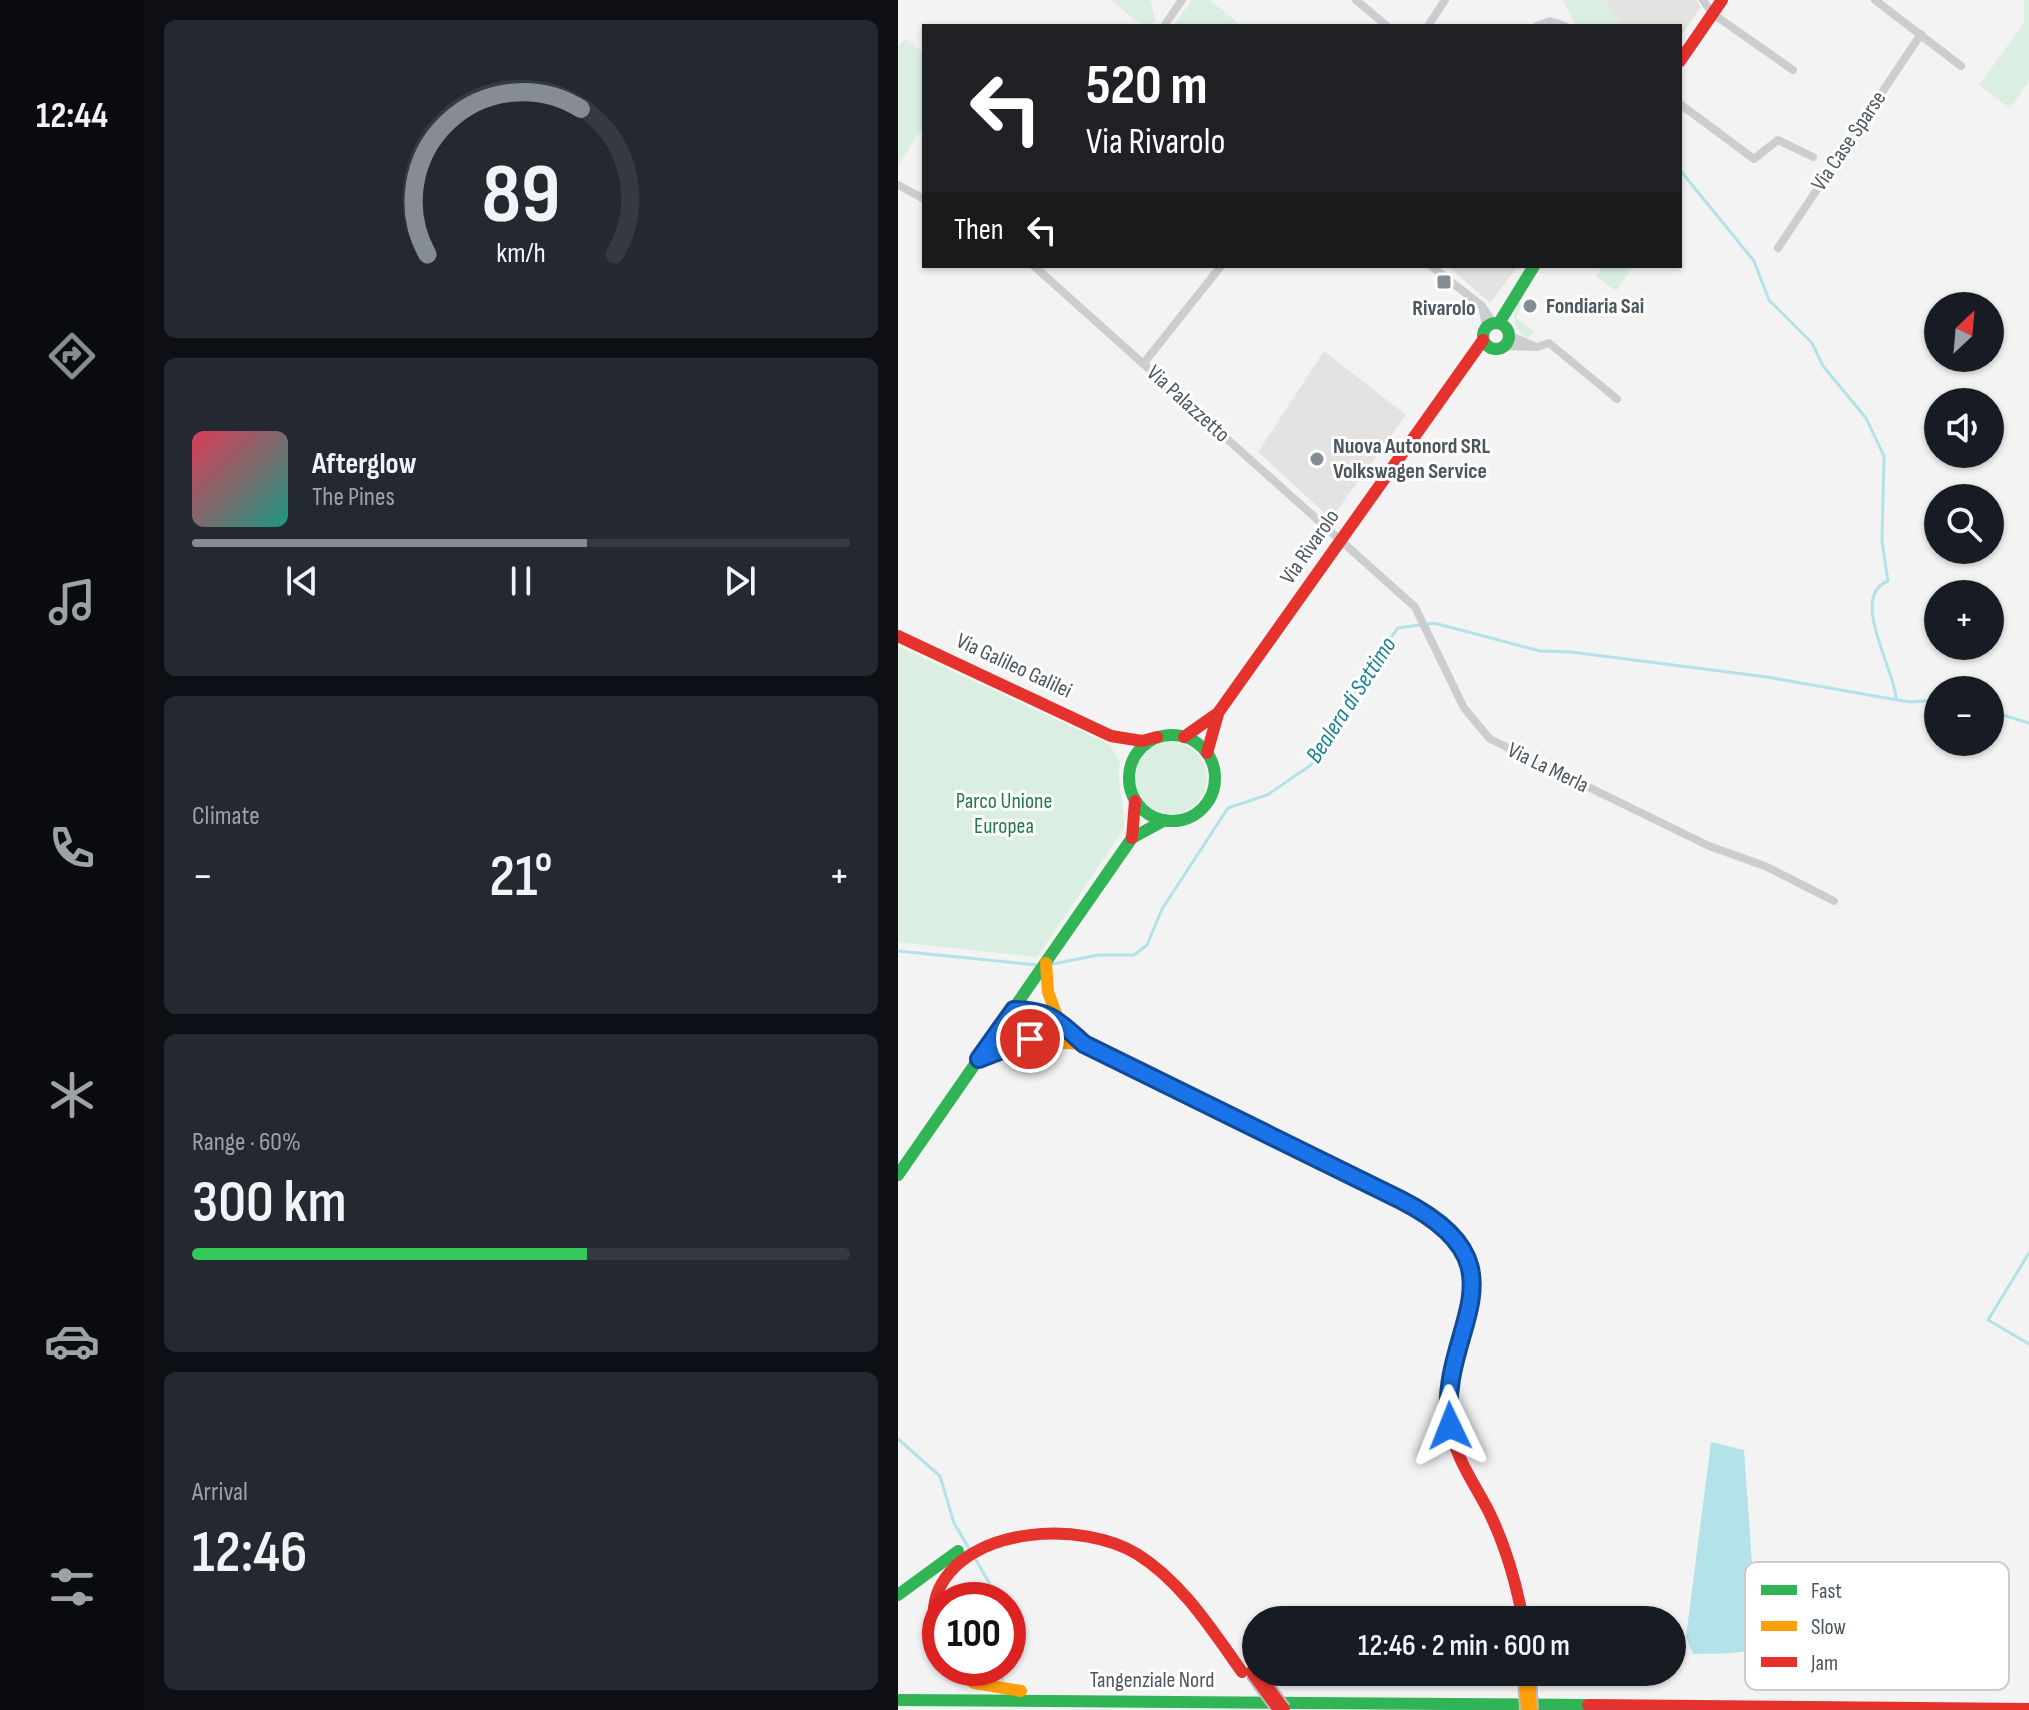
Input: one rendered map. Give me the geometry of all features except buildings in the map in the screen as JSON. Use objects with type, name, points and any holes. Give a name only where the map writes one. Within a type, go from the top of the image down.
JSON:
[{"type":"main road","points":[[1682,58],[1713,5]]},
{"type":"main road","points":[[1496,334],[1533,268]]},
{"type":"main road","name":"Via Rivarolo","points":[[1184,737],[1218,713],[1464,364],[1496,334]]},
{"type":"main road","name":"Via Galileo Galilei","points":[[898,636],[1111,736],[1142,741],[1157,737]]},
{"type":"main road","name":"Via Rivarolo","points":[[1207,753],[1218,713]]},
{"type":"main road","points":[[1111,736],[1128,758],[1128,775],[1135,801],[1132,838]]},
{"type":"main road","points":[[898,1175],[1132,838],[1165,820],[1190,817],[1208,800],[1215,776],[1207,753],[1184,737],[1157,737],[1137,752],[1128,775]]},
{"type":"main road","points":[[1135,801],[1148,814],[1165,820]]},
{"type":"main road","points":[[1046,965],[1048,992],[1058,1019]]},
{"type":"main road","points":[[1014,1010],[1044,1012],[1058,1019],[1084,1044]]},
{"type":"main road","points":[[1014,1010],[1023,1027],[1041,1037],[1084,1044],[1416,1208],[1453,1238],[1466,1260],[1473,1290],[1471,1314],[1449,1377],[1450,1426],[1462,1461],[1503,1545],[1519,1606]]},
{"type":"main road","points":[[979,1059],[1014,1043],[1041,1037]]},
{"type":"main road","points":[[898,1595],[996,1530],[1033,1522],[1073,1522],[1124,1537],[1157,1557],[1196,1593],[1242,1663]]},
{"type":"main road","points":[[943,1582],[969,1550]]},
{"type":"main road","points":[[986,1686],[1003,1690],[1092,1692],[1203,1702]]},
{"type":"main road","points":[[1256,1686],[1271,1710]]},
{"type":"main road","points":[[1261,1686],[1282,1710]]},
{"type":"main road","points":[[1528,1686],[1529,1710]]},
{"type":"main road","name":"Tangenziale Nord","points":[[898,1700],[2029,1709]]},
{"type":"street","points":[[1165,24],[1182,0]]},
{"type":"street","points":[[1356,0],[1385,24]]},
{"type":"street","points":[[1429,24],[1445,0]]},
{"type":"street","points":[[1875,0],[1961,66]]},
{"type":"street","points":[[1713,5],[1793,70]]},
{"type":"street","name":"Via Case Sparse","points":[[1778,248],[1826,165],[1921,34]]},
{"type":"street","points":[[1682,105],[1754,159],[1778,140],[1813,157]]},
{"type":"street","points":[[898,185],[922,198]]},
{"type":"street","name":"Via Palazzetto","points":[[1036,268],[1340,543]]},
{"type":"street","points":[[1143,364],[1219,268]]},
{"type":"street","points":[[1434,268],[1482,306],[1496,334],[1537,347],[1549,343],[1617,399]]},
{"type":"street","name":"Via La Merla","points":[[1340,543],[1415,607],[1464,708],[1490,739],[1709,846],[1765,866],[1834,901]]},
{"type":"shaded area","points":[[1605,0],[1696,0],[1701,7],[1682,34],[1682,24],[1621,24]]},
{"type":"shaded area","points":[[1450,268],[1516,268],[1490,303]]},
{"type":"shaded area","points":[[1324,351],[1406,415],[1331,519],[1258,452]]},
{"type":"green space","points":[[1111,0],[1150,0],[1156,21],[1140,24]]},
{"type":"green space","points":[[1192,0],[1210,0],[1240,24],[1174,24]]},
{"type":"green space","points":[[1563,0],[1605,0],[1621,24],[1575,24]]},
{"type":"green space","points":[[2024,0],[2029,0],[2029,81],[2010,108],[1979,85],[2024,23]]},
{"type":"green space","points":[[906,39],[922,51],[922,129],[898,165],[898,46]]},
{"type":"green space","points":[[1601,268],[1633,268],[1616,291],[1595,276]]},
{"type":"green space","points":[[1518,301],[1522,303],[1516,317],[1535,332],[1527,338],[1518,330],[1515,321]]},
{"type":"green space","name":"Parco Unione Europea","points":[[898,646],[1109,744],[1120,761],[1124,829],[1037,957],[898,942]]},
{"type":"green space","points":[[1171,742],[1191,748],[1201,758],[1207,778],[1201,798],[1191,808],[1171,814],[1151,808],[1141,798],[1135,778],[1141,758],[1151,748]]},
{"type":"water","points":[[1711,1442],[1744,1450],[1752,1562],[1745,1562],[1745,1652],[1693,1654],[1686,1637]]},
{"type":"waterway","points":[[1682,172],[1754,261],[1769,300],[1812,343],[1823,366],[1866,418],[1884,456],[1882,541],[1888,581],[1877,589],[1873,617],[1896,698]]},
{"type":"waterway","name":"Bealera di Settimo","points":[[1053,964],[1098,955],[1134,955],[1147,945],[1162,909],[1228,808],[1267,795],[1311,765],[1371,665],[1398,628],[1434,623],[1540,651],[1571,652],[1767,677],[1909,702],[1924,701]]},
{"type":"waterway","name":"Bealera di Settimo","points":[[2004,715],[2029,723]]},
{"type":"waterway","name":"Bealera di Settimo","points":[[898,951],[1037,965]]},
{"type":"waterway","points":[[2029,1253],[1988,1320],[2029,1344]]},
{"type":"waterway","points":[[898,1439],[940,1476],[954,1523],[970,1550]]},
{"type":"waterway","points":[[976,1560],[989,1582]]},
{"type":"traffic: fast","points":[[1499,323],[1533,268]]},
{"type":"traffic: fast","points":[[1496,323],[1505,327],[1509,336],[1505,345],[1496,349],[1487,345],[1483,336],[1487,327],[1496,323]]},
{"type":"traffic: fast","points":[[1172,735],[1196,742],[1208,754],[1215,778],[1208,802],[1196,814],[1172,821],[1148,814],[1136,802],[1129,778],[1136,754],[1148,742],[1172,735]]},
{"type":"traffic: fast","points":[[898,1175],[1132,838],[1165,820]]},
{"type":"traffic: fast","points":[[1041,1037],[1023,1027],[1014,1010],[1049,1014],[1083,1044]]},
{"type":"traffic: fast","points":[[898,1595],[958,1551]]},
{"type":"traffic: fast","points":[[898,1700],[1588,1705]]},
{"type":"traffic: slow","points":[[1046,963],[1048,992],[1058,1019]]},
{"type":"traffic: slow","points":[[979,1059],[1030,1041],[1084,1044],[1377,1189]]},
{"type":"traffic: slow","points":[[992,1686],[1021,1691]]},
{"type":"traffic: slow","points":[[1528,1686],[1529,1710]]},
{"type":"traffic: jam","points":[[1682,58],[1722,0]]},
{"type":"traffic: jam","points":[[1184,737],[1218,713],[1483,340]]},
{"type":"traffic: jam","points":[[898,636],[1111,736],[1142,741],[1157,737]]},
{"type":"traffic: jam","points":[[1207,753],[1218,714]]},
{"type":"traffic: jam","points":[[1132,838],[1135,801]]},
{"type":"traffic: jam","points":[[1377,1189],[1428,1216],[1446,1230],[1467,1263],[1470,1285],[1450,1384],[1450,1426],[1461,1459],[1500,1536],[1520,1606]]},
{"type":"traffic: jam","points":[[944,1582],[954,1568],[975,1552],[1001,1541],[1029,1535],[1059,1534],[1115,1543],[1137,1554],[1168,1578],[1195,1608],[1242,1672]]},
{"type":"traffic: jam","points":[[1264,1686],[1282,1710]]},
{"type":"traffic: jam","points":[[1588,1705],[2029,1709]]},
{"type":"place","name":"Rivarolo","points":[[1444,282]]},
{"type":"place","name":"Fondiaria Sai","points":[[1530,306]]},
{"type":"place","name":"Nuova Autonord SRL Volkswagen Service","points":[[1317,459]]},
{"type":"route","points":[[1030,1039],[979,1059],[1014,1010],[1044,1012],[1058,1019],[1084,1044],[1401,1200],[1441,1225],[1463,1252],[1473,1290],[1471,1314],[1449,1377],[1450,1426]]}]
